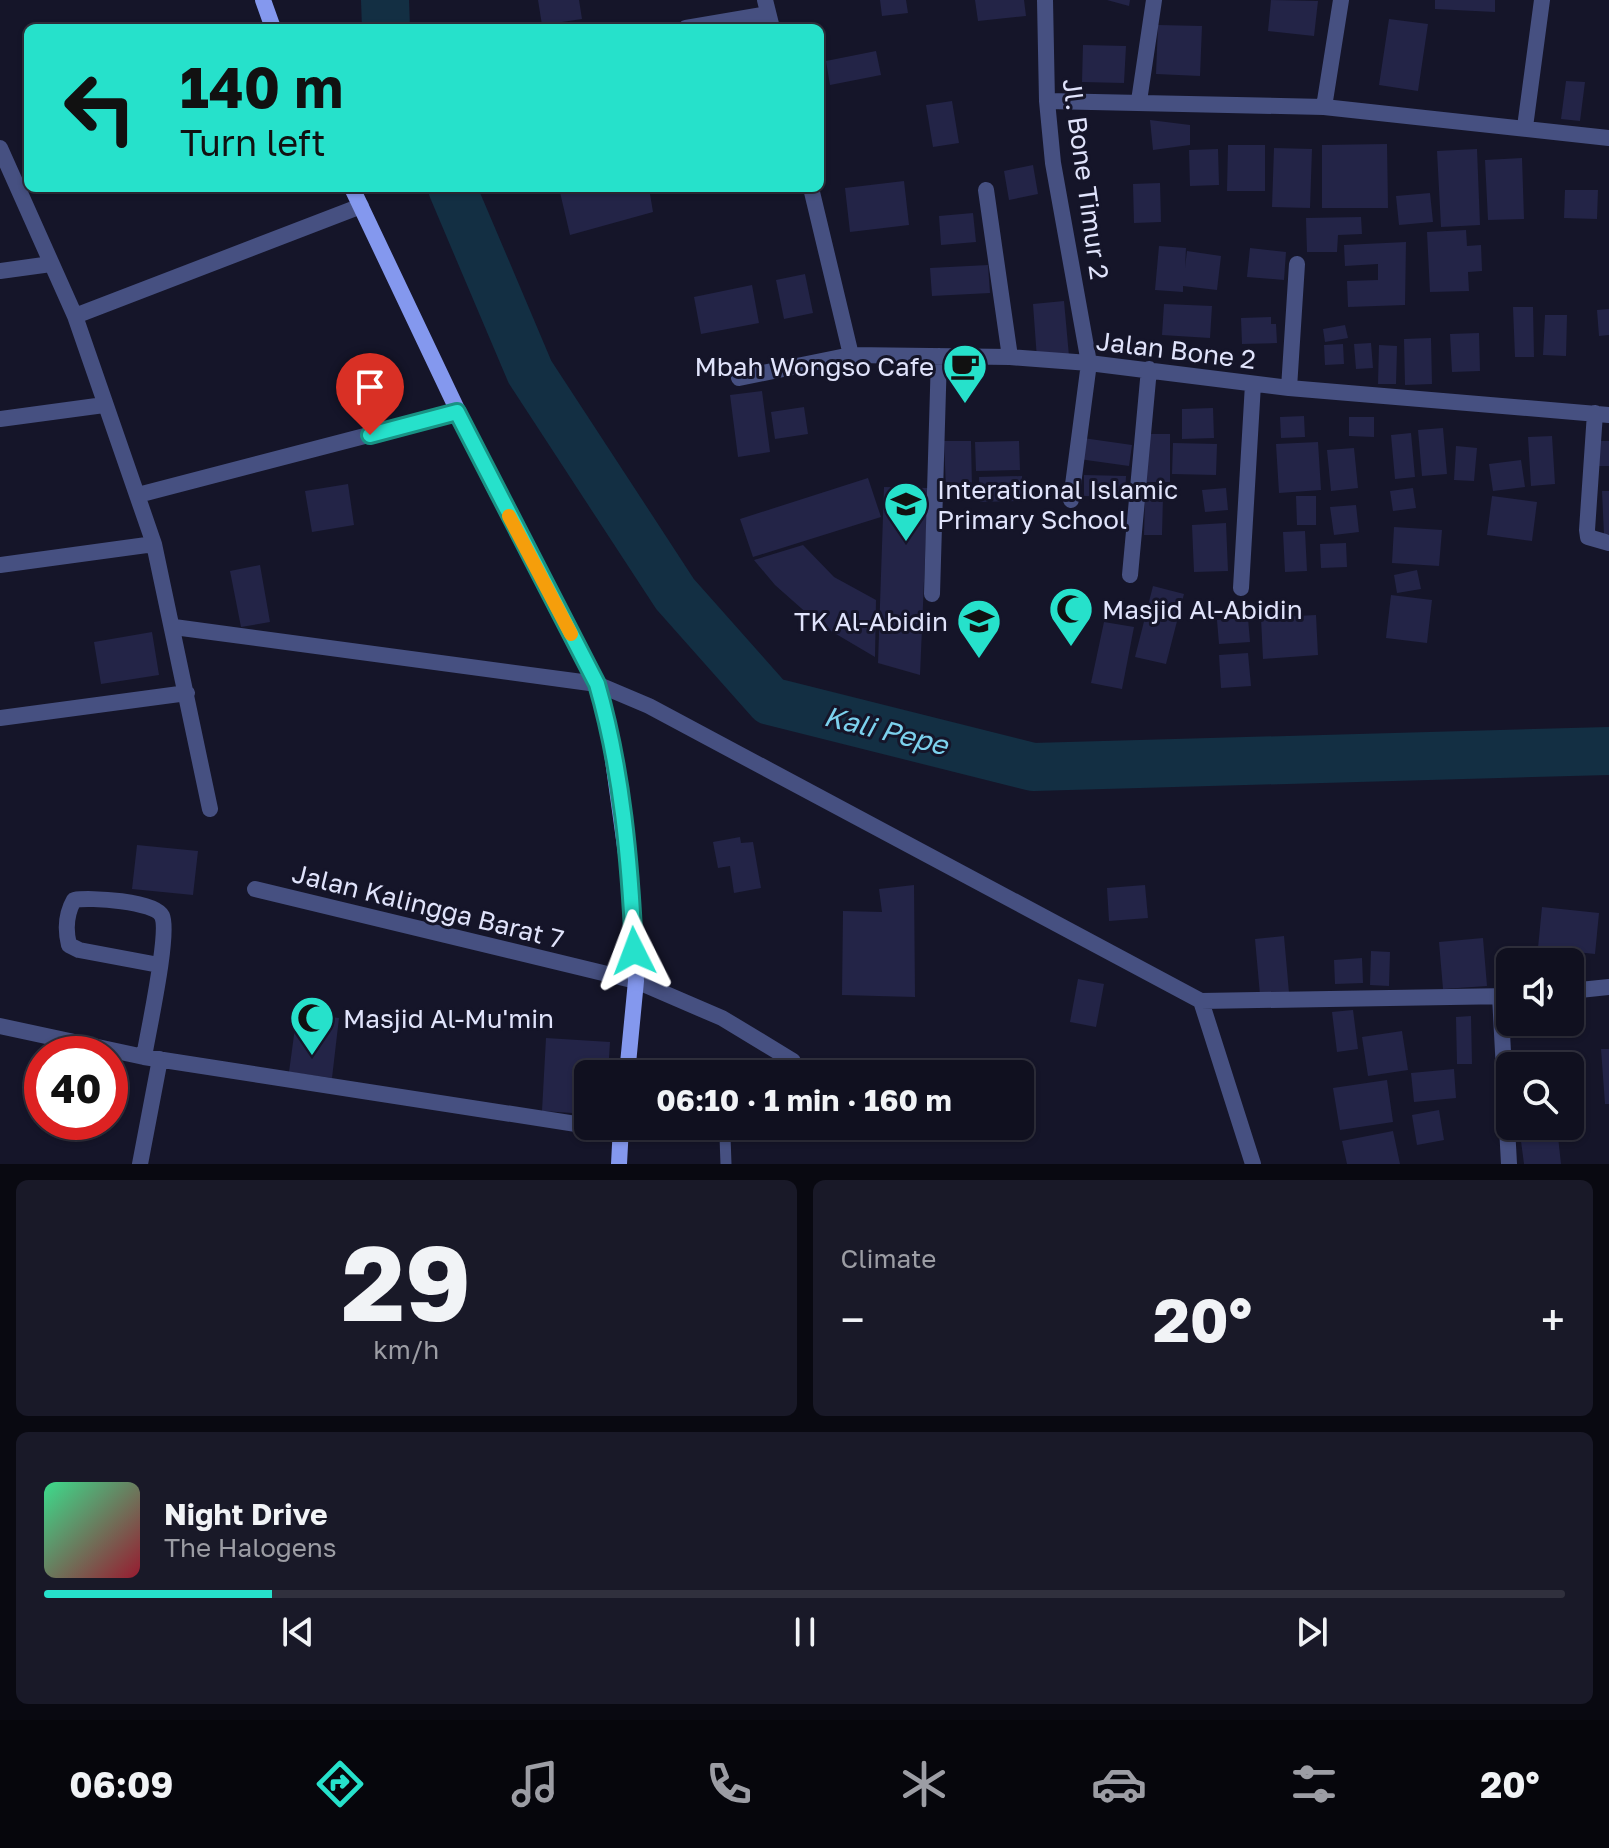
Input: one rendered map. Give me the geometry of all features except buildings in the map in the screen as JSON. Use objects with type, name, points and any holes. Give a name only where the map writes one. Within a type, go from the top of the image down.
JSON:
[{"type":"street","points":[[263,0],[272,24]]},
{"type":"street","name":"Jl. Bone Timur 2","points":[[1045,0],[1047,101],[1053,163],[1089,363],[1071,500]]},
{"type":"street","points":[[1139,101],[1154,0]]},
{"type":"street","points":[[1324,107],[1341,0]]},
{"type":"street","points":[[1525,127],[1542,0]]},
{"type":"street","points":[[709,24],[768,14]]},
{"type":"street","points":[[1047,101],[1324,107],[1609,138]]},
{"type":"street","points":[[0,148],[75,316],[154,544],[174,627],[210,809]]},
{"type":"street","points":[[986,190],[1010,357]]},
{"type":"street","points":[[354,192],[457,412],[597,684],[608,724],[631,890],[636,981],[628,1060]]},
{"type":"street","points":[[812,192],[851,355]]},
{"type":"street","points":[[75,316],[361,206]]},
{"type":"street","points":[[0,271],[51,264]]},
{"type":"street","points":[[1289,388],[1297,264]]},
{"type":"street","name":"Jalan Bone 2","points":[[739,378],[851,355],[1010,357],[1149,369],[1289,388],[1602,414]]},
{"type":"street","points":[[932,594],[939,356]]},
{"type":"street","points":[[1130,575],[1149,369]]},
{"type":"street","points":[[1241,588],[1253,384]]},
{"type":"street","points":[[0,419],[104,405]]},
{"type":"street","points":[[138,495],[457,412]]},
{"type":"street","points":[[1602,414],[1587,530],[1588,537],[1595,542],[1609,543]]},
{"type":"street","points":[[0,565],[154,544]]},
{"type":"street","points":[[174,627],[597,684],[649,706],[1201,1001],[1496,996]]},
{"type":"street","points":[[0,718],[187,693]]},
{"type":"street","name":"Jalan Kalingga Barat 7","points":[[255,889],[636,981],[722,1018],[791,1060]]},
{"type":"street","points":[[140,1164],[165,929],[162,914],[153,907],[88,897],[74,900],[69,910],[66,933],[69,945],[79,950],[159,965]]},
{"type":"street","points":[[1584,990],[1609,987]]},
{"type":"street","points":[[1201,1001],[1253,1164]]},
{"type":"street","points":[[0,1026],[152,1058],[574,1122]]},
{"type":"street","points":[[1506,1036],[1509,1164]]},
{"type":"street","points":[[619,1164],[620,1140]]},
{"type":"lane","points":[[725,1140],[726,1164]]},
{"type":"waterway","name":"Kali Pepe","points":[[385,0],[386,24]]},
{"type":"waterway","name":"Kali Pepe","points":[[454,192],[530,372],[675,594],[770,701],[1033,767],[1609,751]]},
{"type":"slow traffic","points":[[509,516],[571,634]]},
{"type":"place","name":"Mbah Wongso Cafe","points":[[965,405]]},
{"type":"place","name":"Interational Islamic Primary School","points":[[906,543]]},
{"type":"place","name":"Masjid Al-Abidin","points":[[1071,648]]},
{"type":"place","name":"TK Al-Abidin","points":[[979,660]]},
{"type":"place","name":"Masjid Al-Mu'min","points":[[312,1057]]},
{"type":"route","points":[[370,435],[457,412],[597,684],[608,724],[622,810],[634,951]]}]
